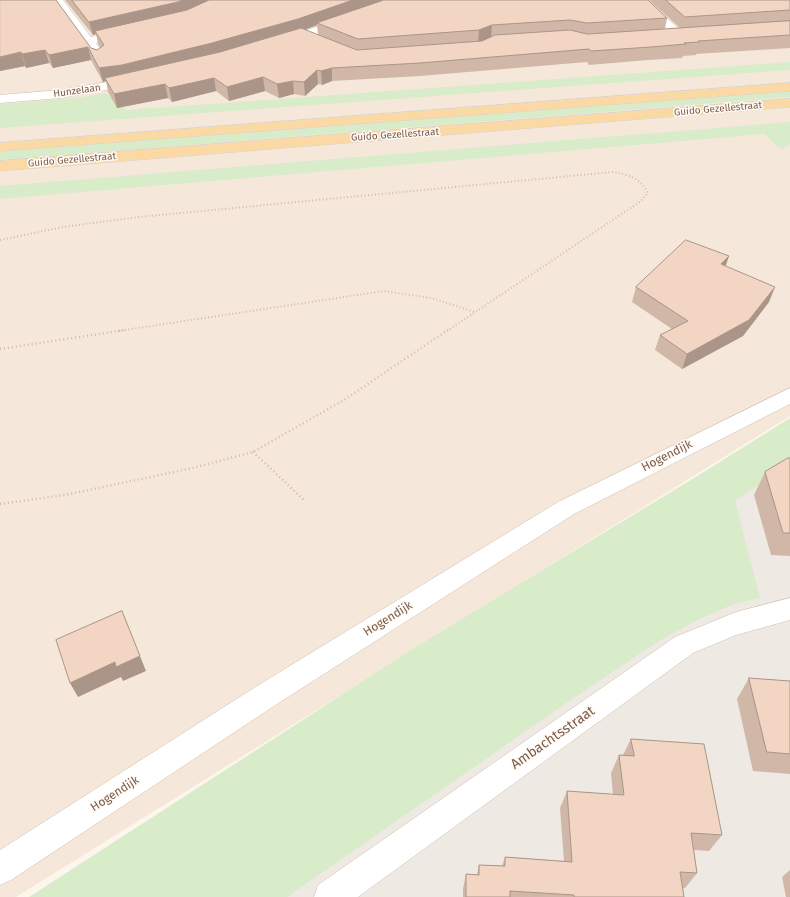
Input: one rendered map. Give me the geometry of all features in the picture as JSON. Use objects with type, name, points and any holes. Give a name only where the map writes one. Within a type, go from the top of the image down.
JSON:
[{"type":"main road","name":"Guido Gezellestraat","points":[[0,147],[790,87]]},
{"type":"main road","name":"Guido Gezellestraat","points":[[0,166],[790,104]]},
{"type":"street","points":[[57,0],[89,40],[100,58]]},
{"type":"street","points":[[641,0],[678,35]]},
{"type":"street","points":[[275,45],[361,16]]},
{"type":"street","points":[[89,40],[140,29]]},
{"type":"street","points":[[647,38],[693,34]]},
{"type":"street","points":[[303,36],[316,42]]},
{"type":"street","name":"Hunzelaan","points":[[0,99],[60,94],[146,79]]},
{"type":"street","name":"Hogendijk","points":[[0,869],[267,695],[566,508],[790,395]]},
{"type":"street","name":"Ambachtsstraat","points":[[330,897],[684,645],[714,630],[755,617],[790,609]]},
{"type":"path","points":[[0,240],[63,226],[139,217],[612,172],[626,174],[637,179],[644,185],[648,193],[641,201],[344,400],[253,452],[193,468],[65,495],[0,504]]},
{"type":"path","points":[[0,350],[384,291],[419,295],[445,301],[475,312]]},
{"type":"path","points":[[253,452],[305,501]]},
{"type":"shaded area","points":[[0,0],[790,0],[790,416],[16,897],[0,897]]},
{"type":"shaded area","points":[[790,454],[790,897],[172,897]]},
{"type":"green space","points":[[790,62],[790,70],[0,128],[0,104],[77,98],[106,93],[126,110]]},
{"type":"green space","points":[[790,91],[790,97],[0,160],[0,151]]},
{"type":"green space","points":[[790,122],[790,144],[784,149],[779,148],[765,134],[0,199],[0,186]]},
{"type":"green space","points":[[790,418],[790,464],[735,501],[760,598],[734,604],[699,619],[659,641],[575,697],[287,897],[29,897],[411,650]]},
{"type":"building","points":[[0,0],[56,0],[91,48],[97,50],[104,45],[95,31],[187,10],[209,0],[353,0],[298,19],[212,43],[122,65],[99,68],[88,47],[49,55],[45,50],[22,54],[21,52],[0,57]]},
{"type":"building","points":[[72,0],[183,0],[89,22]]},
{"type":"building","points":[[384,0],[648,0],[667,18],[587,23],[570,20],[492,25],[479,30],[358,39],[317,23]]},
{"type":"building","points":[[666,0],[790,0],[790,10],[685,17]]},
{"type":"building","points":[[790,21],[790,35],[698,41],[699,42],[684,43],[686,44],[651,47],[591,51],[589,49],[420,63],[332,68],[321,71],[317,70],[304,82],[293,81],[277,84],[263,77],[227,87],[214,78],[169,88],[165,84],[114,94],[105,78],[220,52],[301,28],[357,50],[482,41],[495,35],[570,30],[587,34]]},
{"type":"building","points":[[686,240],[729,256],[721,264],[775,287],[749,320],[687,354],[660,335],[688,321],[636,287]]},
{"type":"building","points":[[790,458],[790,533],[783,533],[765,472]]},
{"type":"building","points":[[122,611],[140,656],[116,667],[115,662],[70,683],[56,640]]},
{"type":"building","points":[[749,678],[790,681],[790,754],[767,752]]},
{"type":"building","points":[[631,739],[704,744],[722,835],[691,833],[697,873],[680,872],[684,897],[574,897],[574,895],[510,891],[510,897],[466,897],[466,874],[479,875],[479,865],[505,866],[505,857],[572,862],[567,791],[624,795],[619,755],[634,756]]}]
